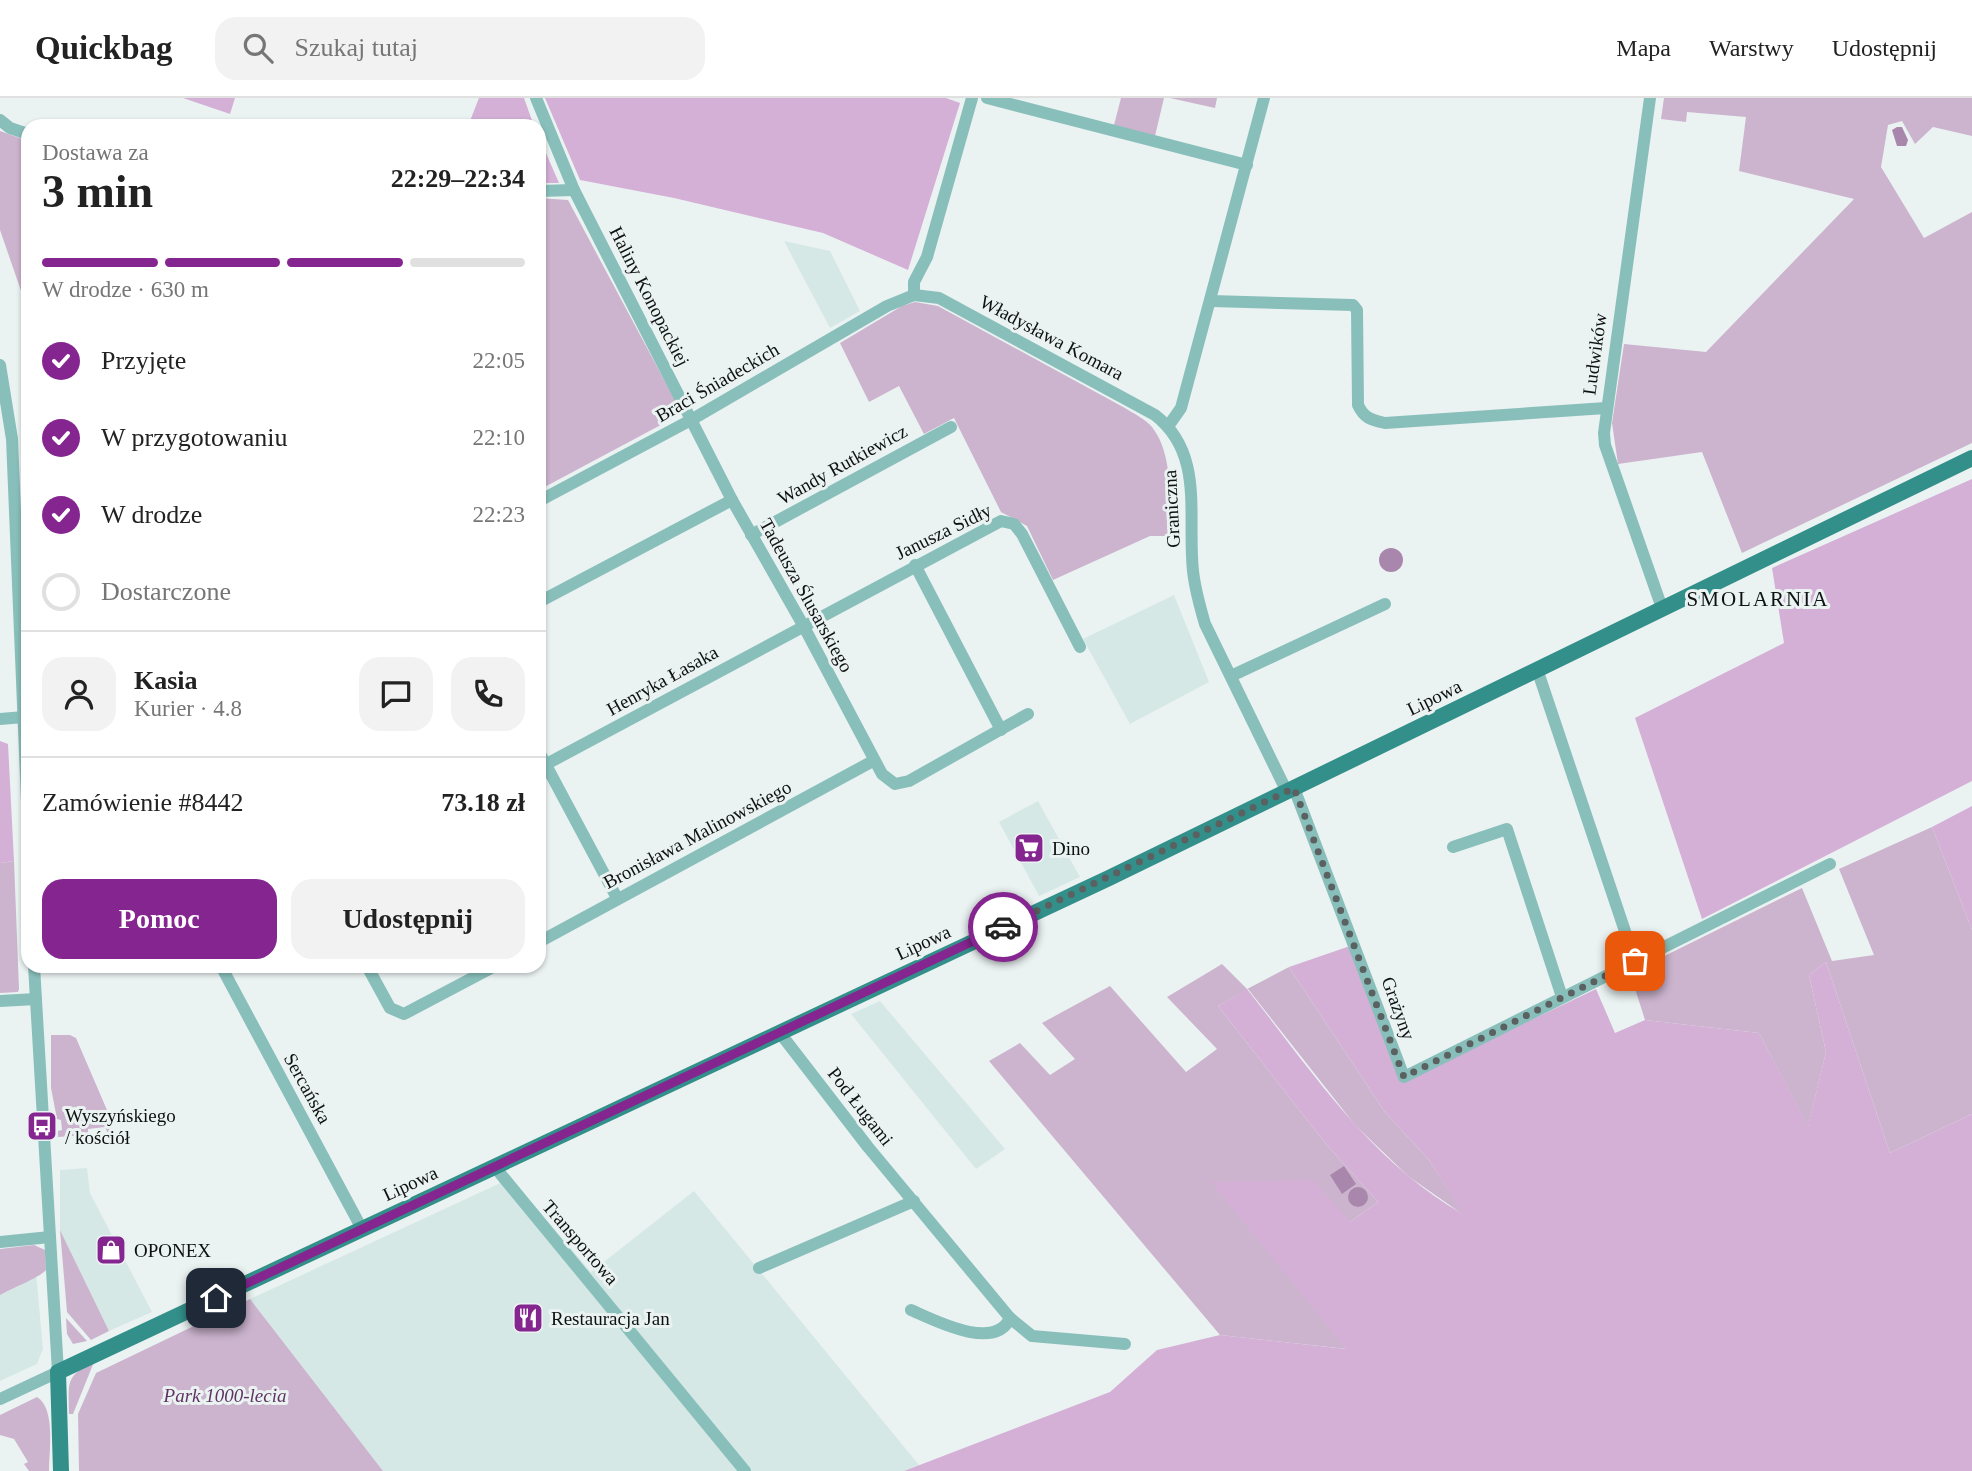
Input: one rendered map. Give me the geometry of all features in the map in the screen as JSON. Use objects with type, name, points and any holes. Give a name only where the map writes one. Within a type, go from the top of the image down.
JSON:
[{"type":"main road","name":"Lipowa","points":[[58,1372],[1291,790],[1972,458]]},
{"type":"main road","points":[[58,1372],[61,1471]]},
{"type":"street","name":"Haliny Konopackiej","points":[[536,98],[545,119]]},
{"type":"street","points":[[914,295],[914,282],[928,257],[972,98]]},
{"type":"street","points":[[987,98],[1247,165]]},
{"type":"street","points":[[1168,425],[1181,408],[1265,98]]},
{"type":"street","name":"Ludwików","points":[[1650,98],[1606,408],[1605,445],[1662,608]]},
{"type":"street","points":[[0,120],[10,128],[21,132]]},
{"type":"street","name":"Haliny Konopackiej","points":[[546,122],[575,190],[691,420]]},
{"type":"street","points":[[546,191],[575,190]]},
{"type":"street","name":"Braci Śniadeckich","points":[[546,497],[691,420],[887,306],[914,295]]},
{"type":"street","name":"Władysława Komara","points":[[914,295],[939,298],[1156,415],[1168,425]]},
{"type":"street","points":[[1211,301],[1353,306],[1357,310],[1358,405],[1362,414],[1374,421],[1385,423],[1606,408]]},
{"type":"street","points":[[0,365],[21,637]]},
{"type":"street","name":"Tadeusza Ślusarskiego","points":[[691,420],[751,535],[803,625],[873,761],[886,779],[895,783],[909,781],[1001,730]]},
{"type":"street","name":"Graniczna","points":[[1168,425],[1182,443],[1188,461],[1193,571],[1205,624],[1291,790]]},
{"type":"street","name":"Wandy Rutkiewicz","points":[[751,535],[951,427]]},
{"type":"street","points":[[546,599],[732,500]]},
{"type":"street","name":"Janusza Sidły","points":[[803,625],[995,523],[1014,524],[1022,534],[1080,647]]},
{"type":"street","points":[[915,565],[1001,730],[1028,714]]},
{"type":"street","points":[[1231,676],[1385,604]]},
{"type":"street","name":"Henryka Łasaka","points":[[546,764],[803,625]]},
{"type":"street","points":[[1537,669],[1635,961]]},
{"type":"street","points":[[0,719],[21,717]]},
{"type":"street","name":"Bronisława Malinowskiego","points":[[546,938],[873,761]]},
{"type":"street","points":[[546,773],[617,898]]},
{"type":"street","name":"Grażyny","points":[[1291,790],[1404,1077],[1830,864]]},
{"type":"street","points":[[1453,847],[1507,829],[1562,998]]},
{"type":"street","points":[[34,973],[58,1372]]},
{"type":"street","name":"Sercańska","points":[[225,973],[362,1229]]},
{"type":"street","points":[[371,973],[388,1005],[399,1013],[411,1012],[482,973]]},
{"type":"street","points":[[0,1001],[36,999]]},
{"type":"street","name":"Pod Ługami","points":[[780,1033],[1010,1318],[1032,1336],[1125,1345]]},
{"type":"street","name":"Transportowa","points":[[494,1166],[745,1471]]},
{"type":"street","points":[[759,1268],[914,1201]]},
{"type":"street","points":[[0,1242],[50,1237]]},
{"type":"street","points":[[911,1310],[973,1334],[1003,1327],[1010,1318]]},
{"type":"street","name":"Lipowa","points":[[0,1399],[58,1372]]},
{"type":"shaded area","points":[[183,98],[235,98],[230,114]]},
{"type":"shaded area","points":[[479,98],[524,98],[532,119],[471,119]]},
{"type":"shaded area","points":[[545,98],[946,98],[960,103],[908,270],[823,233],[674,198],[580,180]]},
{"type":"shaded area","points":[[1902,127],[1908,140],[1906,146],[1897,146],[1892,130]]},
{"type":"shaded area","points":[[546,153],[559,183],[546,183]]},
{"type":"shaded area","points":[[784,241],[830,251],[860,311],[830,328]]},
{"type":"shaded area","points":[[1972,479],[1972,781],[1702,919],[1635,718],[1784,643],[1772,568]]},
{"type":"shaded area","points":[[1391,548],[1402,555],[1403,560],[1396,571],[1391,572],[1380,565],[1379,560],[1386,549]]},
{"type":"shaded area","points":[[1174,595],[1209,682],[1130,724],[1083,639]]},
{"type":"shaded area","points":[[0,741],[8,744],[14,861],[0,863]]},
{"type":"shaded area","points":[[1038,801],[1080,877],[1039,896],[999,822]]},
{"type":"shaded area","points":[[1972,806],[1972,930],[1932,827]]},
{"type":"shaded area","points":[[1350,946],[1401,1082],[1596,989],[1615,1033],[1645,1020],[1759,1033],[1808,1126],[1826,1052],[1809,975],[1826,962],[1890,1153],[1972,1114],[1972,1471],[904,1471],[1110,1392],[1157,1350],[1220,1335],[1346,1349],[1211,1182],[1313,1180],[1350,1222],[1378,1202],[1326,1144],[1218,1006],[1247,989],[1319,1082],[1371,1141],[1430,1193],[1463,1214],[1429,1160],[1384,1111],[1289,967]]},
{"type":"shaded area","points":[[880,1001],[1005,1149],[976,1169],[851,1014]]},
{"type":"shaded area","points":[[1344,1166],[1356,1184],[1342,1194],[1330,1175]]},
{"type":"shaded area","points":[[87,1168],[90,1193],[152,1312],[109,1331],[60,1230],[60,1170]]},
{"type":"shaded area","points":[[511,1178],[591,1272],[694,1191],[919,1465],[904,1471],[383,1471],[250,1299]]},
{"type":"shaded area","points":[[1358,1187],[1365,1190],[1368,1197],[1365,1204],[1358,1207],[1351,1204],[1348,1197],[1351,1190]]},
{"type":"shaded area","points":[[35,1261],[43,1349],[37,1364],[0,1381],[0,1280]]},
{"type":"green space","points":[[1121,98],[1164,98],[1155,136],[1114,125]]},
{"type":"green space","points":[[1170,98],[1217,98],[1215,108]]},
{"type":"green space","points":[[1664,98],[1972,98],[1972,136],[1933,127],[1915,144],[1902,121],[1888,125],[1881,167],[1924,238],[1972,212],[1972,443],[1742,553],[1702,452],[1618,464],[1612,423],[1624,344],[1706,352],[1854,199],[1739,171],[1746,117],[1687,112],[1686,122],[1661,119]]},
{"type":"green space","points":[[0,131],[21,138],[21,291],[0,230]]},
{"type":"green space","points":[[546,198],[568,200],[677,404],[672,419],[546,486]]},
{"type":"green space","points":[[915,302],[938,306],[1125,408],[1149,424],[1159,438],[1167,465],[1172,536],[1150,536],[1053,580],[1027,526],[1001,512],[954,418],[924,434],[899,386],[869,402],[840,343],[902,306]]},
{"type":"green space","points":[[1932,827],[1972,930],[1972,1114],[1890,1153],[1826,962],[1809,975],[1826,1052],[1808,1127],[1759,1033],[1645,1020],[1630,973],[1802,888],[1832,961],[1874,955],[1839,869]]},
{"type":"green space","points":[[14,861],[19,989],[18,992],[0,993],[0,863]]},
{"type":"green space","points":[[1222,964],[1247,989],[1289,967],[1384,1111],[1429,1160],[1465,1216],[1408,1176],[1355,1125],[1248,989],[1218,1006],[1326,1144],[1378,1202],[1350,1222],[1212,1182],[1347,1349],[1220,1335],[989,1061],[1020,1043],[1050,1075],[1075,1059],[1042,1023],[1110,986],[1186,1072],[1217,1049],[1167,997]]},
{"type":"green space","points":[[51,1035],[70,1035],[76,1038],[113,1124],[108,1134],[105,1127],[88,1129],[88,1135],[58,1137],[58,1131],[62,1130],[51,1088]]},
{"type":"green space","points":[[60,1230],[109,1331],[91,1340],[67,1312]]},
{"type":"green space","points":[[34,1245],[45,1250],[46,1270],[32,1280],[0,1295],[0,1249]]},
{"type":"green space","name":"Park 1000-lecia","points":[[250,1299],[383,1471],[79,1471],[78,1414],[96,1373]]},
{"type":"green space","points":[[66,1318],[87,1341],[73,1344],[67,1334]]},
{"type":"green space","points":[[94,1362],[73,1414],[69,1414],[70,1382],[77,1372]]},
{"type":"green space","points":[[37,1397],[43,1403],[49,1420],[49,1471],[29,1471],[24,1464],[28,1462],[14,1439],[0,1435],[0,1415]]},
{"type":"way so far","points":[[1003,927],[1294,788],[1404,1077],[1635,961]]},
{"type":"place","name":"Dino","points":[[1029,848]]},
{"type":"place","name":"Wyszyńskiego / kościół","points":[[42,1126]]},
{"type":"place","name":"OPONEX","points":[[111,1250]]},
{"type":"place","name":"Restauracja Jan","points":[[528,1318]]},
{"type":"district","name":"SMOLARNIA","points":[[1758,599]]},
{"type":"route","points":[[216,1298],[1003,927]]}]
